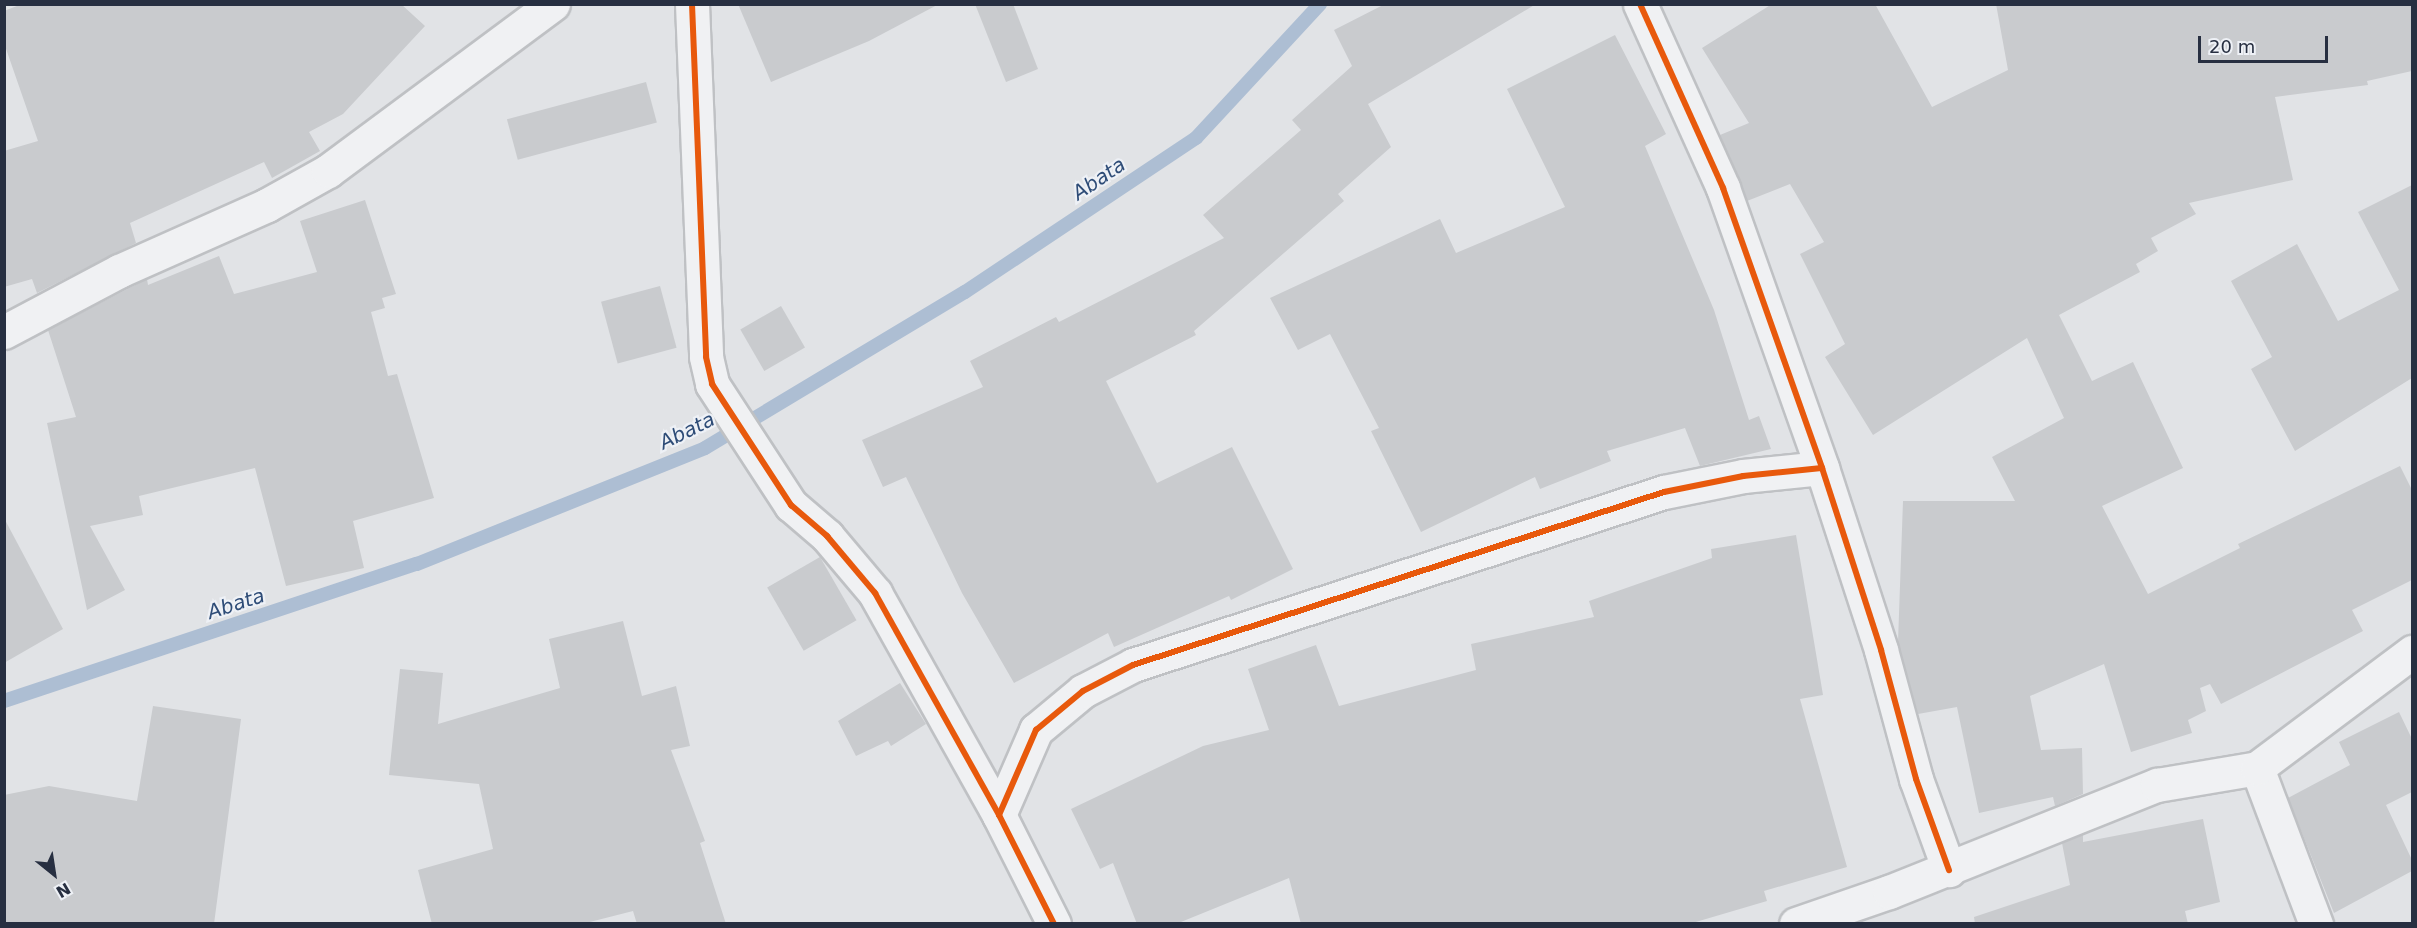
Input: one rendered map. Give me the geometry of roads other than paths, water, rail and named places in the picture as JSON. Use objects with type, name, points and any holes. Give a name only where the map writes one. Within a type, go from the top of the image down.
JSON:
[{"type":"street","points":[[4,332],[119,271],[267,205],[328,171],[553,4]]},
{"type":"street","points":[[692,4],[706,357],[712,384],[791,505],[827,536],[874,593],[999,814],[1054,924]]},
{"type":"street","points":[[1640,4],[1723,188],[1822,468],[1881,650],[1916,779],[1949,870]]},
{"type":"street","points":[[999,814],[1036,730],[1083,691],[1133,665],[1664,492],[1743,476],[1822,468]]},
{"type":"street","points":[[1796,924],[1949,870],[2157,785],[2257,768],[2412,652]]},
{"type":"street","points":[[2257,768],[2316,924]]},
{"type":"waterway","name":"Abata","points":[[4,701],[417,564],[705,448],[965,292],[1196,138],[1320,4]]}]
